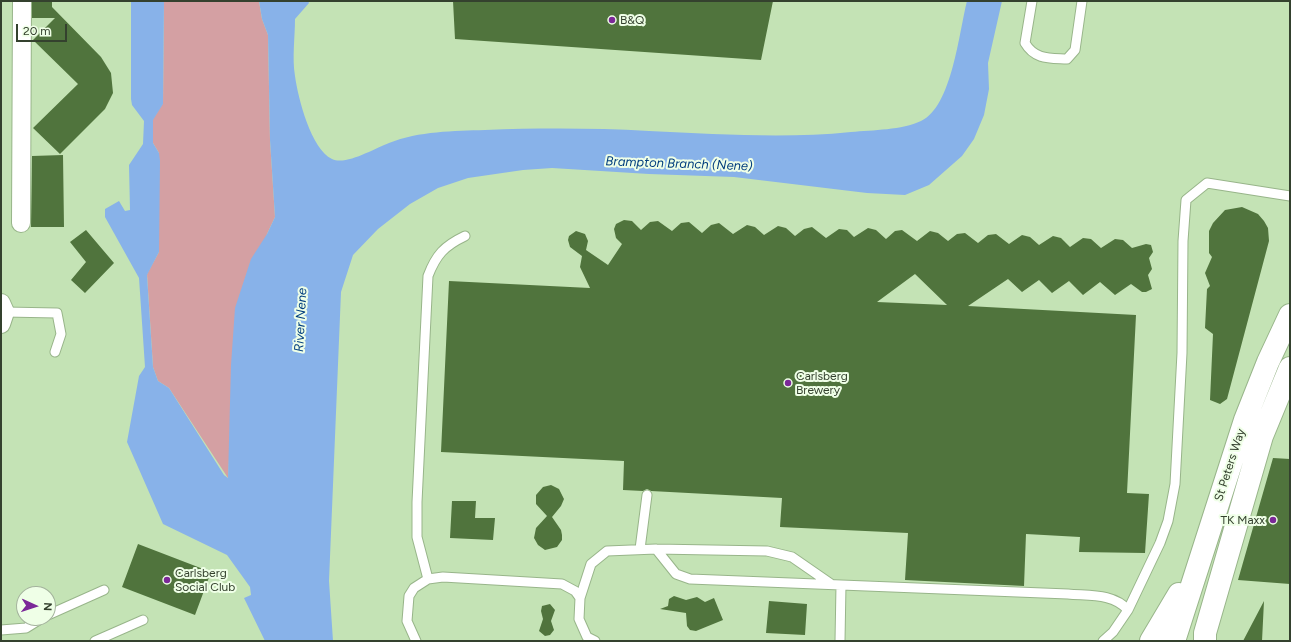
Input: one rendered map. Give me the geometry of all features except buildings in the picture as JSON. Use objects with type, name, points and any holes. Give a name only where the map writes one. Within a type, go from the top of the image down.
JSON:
[{"type":"highway","name":"St Peters Way","points":[[1174,641],[1245,420],[1268,362],[1290,315]]},
{"type":"highway","name":"St Peters Way","points":[[1205,641],[1205,633],[1262,436],[1290,368]]},
{"type":"highway","points":[[1151,641],[1204,550]]},
{"type":"street","points":[[21,223],[22,1]]},
{"type":"lane","points":[[1032,1],[1025,43],[1030,52],[1046,58],[1067,59],[1075,50],[1082,1]]},
{"type":"lane","points":[[1103,641],[1113,632],[1128,610],[1168,520],[1175,484],[1182,347],[1182,241],[1186,200],[1207,183],[1290,196]]},
{"type":"lane","points":[[428,579],[417,537],[417,502],[428,276],[433,261],[442,251],[465,236]]},
{"type":"lane","points":[[2,313],[57,313],[61,334],[55,352]]},
{"type":"lane","points":[[640,549],[647,495]]},
{"type":"lane","points":[[656,549],[676,574],[690,580],[1104,597],[1117,600],[1128,610]]},
{"type":"lane","points":[[595,641],[587,637],[579,619],[580,598],[591,564],[607,551],[656,549],[767,551],[792,557],[836,585]]},
{"type":"lane","points":[[416,641],[407,621],[409,596],[414,588],[428,579],[443,577],[562,584],[575,591],[580,598]]},
{"type":"lane","points":[[836,585],[840,641]]},
{"type":"lane","points":[[56,611],[104,590]]},
{"type":"lane","points":[[96,641],[144,620]]},
{"type":"lane","points":[[1,630],[26,628],[29,626]]},
{"type":"shaded area","points":[[164,1],[259,1],[262,19],[268,35],[270,140],[275,217],[267,234],[230,441],[228,478],[169,388],[158,381],[153,367],[147,274],[159,252],[159,153],[153,143],[153,119],[163,103]]},
{"type":"water","points":[[131,1],[164,1],[163,104],[153,120],[153,143],[159,153],[160,161],[159,252],[147,275],[153,367],[158,381],[169,388],[224,475],[228,478],[231,365],[235,308],[251,259],[267,234],[275,217],[270,140],[268,35],[262,19],[259,1],[308,1],[309,3],[295,19],[294,69],[299,97],[307,122],[318,145],[332,159],[338,161],[360,156],[400,139],[449,131],[587,129],[775,136],[826,134],[905,126],[921,121],[932,113],[940,101],[953,67],[967,1],[1002,1],[988,63],[989,89],[984,115],[974,139],[962,156],[929,185],[905,195],[867,193],[734,177],[649,174],[552,168],[523,170],[468,178],[438,188],[410,204],[378,229],[353,255],[341,292],[329,581],[333,641],[265,641],[244,598],[251,595],[250,587],[227,555],[163,524],[127,442],[139,376],[145,367],[139,278],[105,217],[105,209],[119,201],[125,211],[130,210],[129,165],[143,144],[144,121],[132,105],[131,99]]},
{"type":"place","name":"B&Q","points":[[612,20]]},
{"type":"place","name":"Carlsberg Brewery","points":[[788,383]]},
{"type":"place","name":"TK Maxx","points":[[1273,520]]},
{"type":"place","name":"Carlsberg Social Club","points":[[167,580]]},
{"type":"water label","name":"Brampton Branch (Nene)","points":[[679,164]]},
{"type":"water label","name":"River Nene","points":[[301,320]]}]
